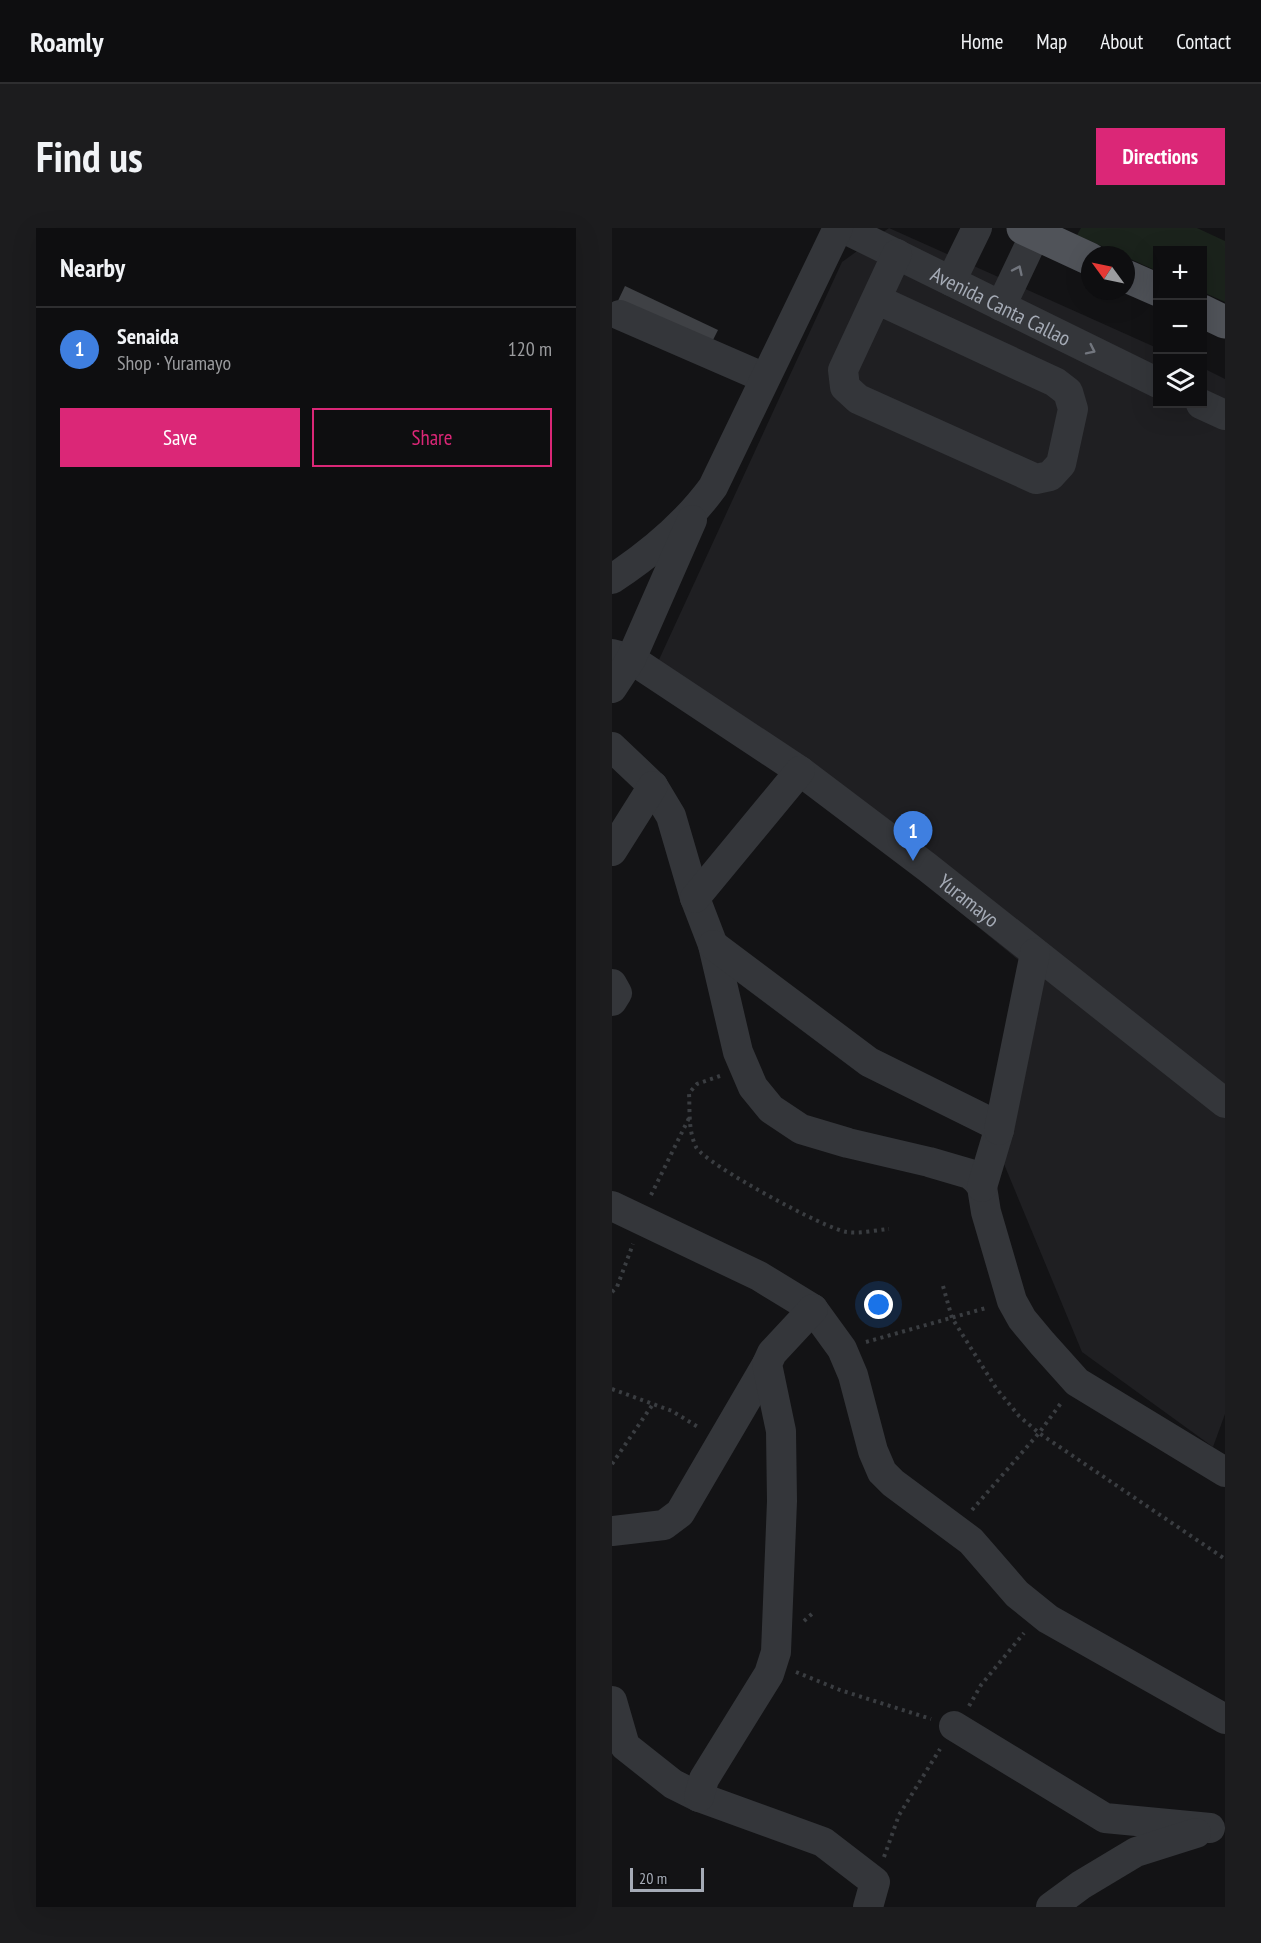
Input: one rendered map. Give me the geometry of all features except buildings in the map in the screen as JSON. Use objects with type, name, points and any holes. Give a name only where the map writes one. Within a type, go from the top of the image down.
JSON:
[{"type":"main road","points":[[1032,230],[1081,254]]},
{"type":"main road","points":[[1135,280],[1153,288]]},
{"type":"main road","points":[[1207,313],[1225,322]]},
{"type":"street","points":[[612,688],[622,657],[697,509],[713,487],[838,228]]},
{"type":"street","name":"Avenida Canta Callao","points":[[843,228],[1153,381]]},
{"type":"street","points":[[951,281],[977,228]]},
{"type":"street","points":[[993,352],[1032,230]]},
{"type":"street","points":[[876,299],[1055,382],[1068,392],[1073,409],[1061,464],[1050,476],[1036,479],[858,399],[845,387],[843,370],[876,299],[897,255]]},
{"type":"street","points":[[620,315],[765,378]]},
{"type":"street","points":[[1207,407],[1225,415]]},
{"type":"street","points":[[612,579],[642,559],[697,509]]},
{"type":"street","name":"Yuramayo","points":[[622,657],[800,771],[927,867],[1225,1103]]},
{"type":"street","points":[[612,747],[653,786],[671,816],[695,898],[713,945],[738,1052],[753,1088],[771,1109],[801,1130],[970,1174],[982,1187]]},
{"type":"street","points":[[695,898],[800,771]]},
{"type":"street","points":[[612,851],[653,786]]},
{"type":"street","points":[[713,945],[869,1062],[990,1122],[999,1130]]},
{"type":"street","points":[[1035,953],[999,1130],[982,1187],[986,1212],[1012,1300],[1022,1319],[1077,1382],[1225,1472]]},
{"type":"street","points":[[612,984],[617,993],[612,1001]]},
{"type":"street","points":[[612,1206],[759,1276],[813,1309],[842,1349],[853,1375],[873,1451],[882,1472],[905,1493],[971,1541],[1017,1594],[1048,1619],[1225,1719]]},
{"type":"street","points":[[612,1531],[664,1525],[680,1513],[768,1364],[772,1353],[813,1309]]},
{"type":"street","points":[[699,1797],[704,1779],[769,1674],[776,1652],[782,1501],[781,1431],[768,1364]]},
{"type":"street","points":[[612,1701],[625,1746],[673,1784],[699,1797],[823,1842],[871,1894]]},
{"type":"street","points":[[954,1726],[1105,1818],[1217,1826]]},
{"type":"street","points":[[1051,1907],[1086,1896],[1136,1852],[1217,1826]]},
{"type":"path","points":[[745,1068],[697,1084],[689,1092],[690,1130],[697,1149],[730,1175],[809,1217],[846,1233],[889,1229]]},
{"type":"path","points":[[612,1292],[617,1287],[640,1219],[690,1118]]},
{"type":"path","points":[[943,1286],[952,1318],[996,1388],[1019,1416],[1039,1433],[1225,1559]]},
{"type":"path","points":[[842,1349],[1012,1300]]},
{"type":"path","points":[[956,1528],[1039,1433],[1077,1382]]},
{"type":"path","points":[[612,1389],[672,1412],[722,1442]]},
{"type":"path","points":[[612,1464],[653,1404]]},
{"type":"path","points":[[871,1894],[900,1815],[954,1726],[961,1719],[981,1685],[1025,1632],[1048,1619]]},
{"type":"path","points":[[772,1662],[840,1690],[954,1726]]},
{"type":"shaded area","points":[[889,228],[1153,346],[1153,408],[1207,408],[1207,370],[1225,379],[1225,1414],[1213,1447],[1082,1352],[1004,1164],[1027,967],[657,664],[842,262]]},
{"type":"shaded area","points":[[1081,228],[1197,228],[1225,241],[1225,302],[1207,294],[1207,246],[1153,246],[1153,269],[1135,261],[1135,246],[1101,246],[1077,235]]},
{"type":"place","name":"Senaida","points":[[913,861]]}]
